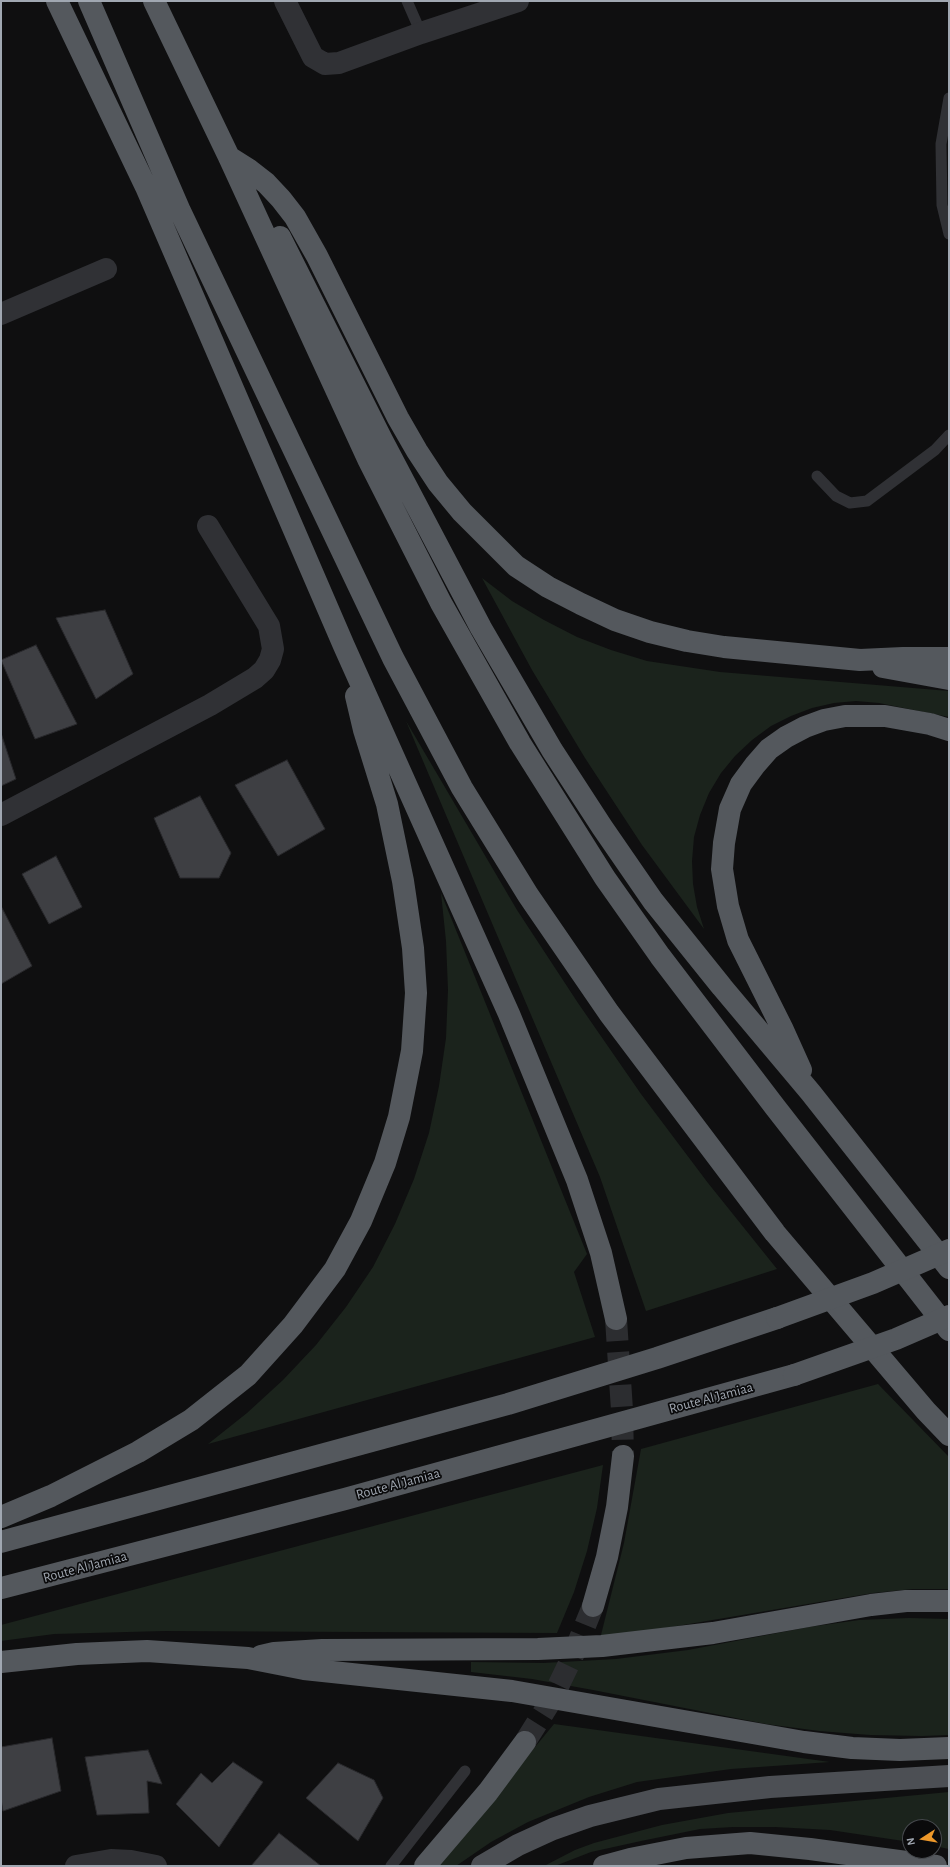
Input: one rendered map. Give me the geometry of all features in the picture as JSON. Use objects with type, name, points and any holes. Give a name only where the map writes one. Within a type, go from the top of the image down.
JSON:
[{"type":"highway","points":[[57,1],[146,187],[344,646],[509,1014],[546,1101],[577,1180],[596,1238],[616,1319]]},
{"type":"highway","points":[[89,1],[183,218],[393,658],[462,788],[528,895],[609,1013],[775,1233],[926,1411],[949,1434]]},
{"type":"highway","points":[[154,1],[229,157],[368,459],[441,603],[524,749],[605,878],[660,956],[784,1119],[949,1330]]},
{"type":"highway","points":[[229,157],[266,183],[295,217],[317,256],[398,418],[417,451],[438,483],[462,512],[516,566],[548,587],[615,620],[650,632],[687,641],[724,647],[860,660],[949,658]]},
{"type":"highway","points":[[229,157],[269,218],[287,249],[382,440],[447,566],[515,689],[552,750],[653,901],[722,987],[811,1093],[949,1268]]},
{"type":"highway","points":[[1,1517],[51,1496],[138,1452],[190,1420],[248,1375],[293,1325],[335,1269],[361,1221],[385,1162],[399,1117],[412,1051],[416,993],[413,948],[403,881],[387,804],[364,730],[344,646]]},
{"type":"highway","points":[[860,660],[906,672],[949,679]]},
{"type":"highway","points":[[811,1093],[783,1030],[738,940],[728,906],[722,869],[724,843],[730,809],[741,784],[755,765],[770,750],[786,737],[805,727],[824,720],[845,716],[885,716],[930,724],[949,730]]},
{"type":"highway","points":[[1,1542],[508,1404],[657,1358],[777,1318],[873,1283],[949,1250]]},
{"type":"highway","name":"Route Al Jamiaa","points":[[1,1588],[345,1499],[794,1375],[896,1339],[949,1316]]},
{"type":"highway","points":[[593,1606],[607,1557],[617,1507],[623,1456]]},
{"type":"highway","points":[[248,1658],[274,1653],[322,1650],[538,1649],[602,1646],[720,1632],[871,1604],[906,1601],[949,1601]]},
{"type":"highway","points":[[1,1662],[78,1654],[147,1651],[248,1658],[304,1669],[512,1691],[811,1743],[852,1748],[900,1750],[949,1748]]},
{"type":"highway","points":[[425,1866],[488,1792],[525,1742]]},
{"type":"highway","points":[[604,1866],[630,1859],[686,1848],[750,1843],[810,1849],[936,1866]]},
{"type":"main road","points":[[482,1866],[518,1845],[553,1829],[590,1816],[659,1799],[770,1787],[949,1776]]},
{"type":"street","points":[[285,1],[314,57],[325,64],[339,63],[421,33],[518,1]]},
{"type":"street","points":[[1,314],[106,269]]},
{"type":"street","points":[[1,814],[210,705],[256,678],[264,670],[270,660],[273,649],[270,626],[208,526]]},
{"type":"street","points":[[76,1866],[111,1860],[131,1861],[156,1866]]},
{"type":"lane","points":[[407,1],[421,33]]},
{"type":"lane","points":[[949,98],[941,144],[942,205],[949,234]]},
{"type":"lane","points":[[816,476],[836,496],[850,504],[867,501],[935,450],[949,435]]},
{"type":"lane","points":[[391,1866],[465,1771]]},
{"type":"shaded area","points":[[482,578],[512,601],[577,637],[611,650],[647,661],[720,672],[949,691],[949,717],[879,703],[856,701],[834,703],[812,708],[791,716],[771,726],[752,740],[735,756],[721,773],[709,793],[700,815],[694,837],[692,861],[693,884],[697,907],[704,929],[642,845],[585,758],[532,670]]},
{"type":"shaded area","points":[[406,721],[517,910],[578,1003],[641,1094],[708,1183],[777,1269],[646,1311],[600,1177]]},
{"type":"shaded area","points":[[441,893],[587,1254],[574,1272],[595,1337],[208,1444],[247,1413],[283,1380],[316,1345],[346,1307],[373,1267],[395,1224],[414,1179],[429,1133],[439,1086],[446,1038],[448,990],[446,941]]},
{"type":"shaded area","points":[[878,1384],[949,1457],[949,1589],[913,1589],[873,1593],[600,1639],[624,1543],[641,1449]]},
{"type":"shaded area","points":[[603,1465],[597,1508],[587,1551],[574,1592],[557,1633],[164,1631],[54,1634],[1,1641],[1,1625]]},
{"type":"shaded area","points":[[909,1618],[949,1619],[949,1735],[870,1735],[819,1731],[766,1724],[532,1679],[471,1672],[471,1662],[543,1663],[616,1659],[688,1650],[809,1627],[859,1620]]},
{"type":"shaded area","points":[[554,1724],[830,1762],[731,1769],[637,1782],[589,1797],[528,1822],[491,1842],[456,1866],[437,1866]]},
{"type":"shaded area","points":[[949,1792],[949,1849],[942,1848],[942,1819],[902,1819],[902,1841],[830,1830],[775,1827],[700,1829],[591,1852],[555,1866],[544,1866],[575,1850],[594,1843],[662,1825],[728,1813]]},
{"type":"building","points":[[105,610],[133,674],[96,699],[56,618]]},
{"type":"building","points":[[36,645],[77,724],[35,739],[1,660]]},
{"type":"building","points":[[1,733],[16,779],[1,786]]},
{"type":"building","points":[[287,760],[325,829],[278,856],[235,785]]},
{"type":"building","points":[[200,796],[231,853],[219,878],[180,878],[154,818]]},
{"type":"building","points":[[56,856],[82,907],[49,924],[22,874]]},
{"type":"building","points":[[1,906],[32,966],[1,984]]},
{"type":"building","points":[[52,1738],[61,1791],[3,1811],[1,1799],[1,1747]]},
{"type":"building","points":[[148,1750],[162,1784],[147,1781],[149,1813],[97,1815],[85,1757]]},
{"type":"building","points":[[233,1762],[263,1782],[219,1847],[176,1804],[201,1773],[212,1783]]},
{"type":"building","points":[[338,1763],[374,1780],[383,1798],[358,1841],[306,1798]]},
{"type":"building","points":[[279,1833],[321,1866],[251,1866]]},
{"type":"tunnel","points":[[616,1319],[622,1410],[623,1456]]},
{"type":"tunnel","points":[[525,1742],[552,1699],[574,1653],[593,1606]]}]
